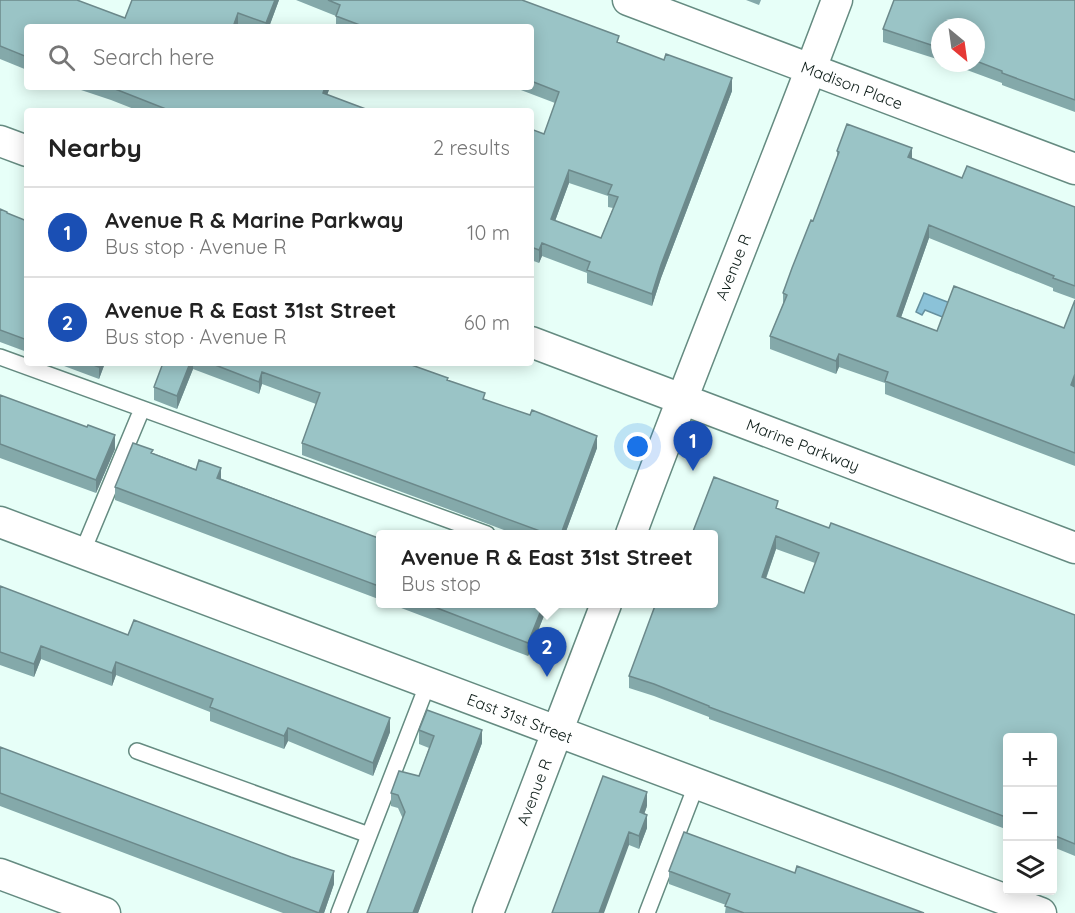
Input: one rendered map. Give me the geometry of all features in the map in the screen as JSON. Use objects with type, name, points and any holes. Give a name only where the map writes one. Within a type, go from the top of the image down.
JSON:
[{"type":"street","name":"Madison Place","points":[[628,0],[1075,169]]},
{"type":"street","name":"Avenue R","points":[[633,530],[812,70],[837,0]]},
{"type":"street","points":[[0,141],[24,150]]},
{"type":"street","name":"Marine Parkway","points":[[534,343],[1075,548]]},
{"type":"street","name":"East 31st Street","points":[[0,522],[1041,913]]},
{"type":"street","name":"Avenue R","points":[[488,913],[604,608]]},
{"type":"street","points":[[0,874],[105,913]]},
{"type":"lane","points":[[0,357],[24,366]]},
{"type":"lane","points":[[25,366],[476,530]]},
{"type":"lane","points":[[82,553],[142,409]]},
{"type":"lane","points":[[339,913],[428,683]]},
{"type":"lane","points":[[137,751],[369,835]]},
{"type":"lane","points":[[647,913],[697,783]]},
{"type":"water","points":[[924,293],[950,303],[945,318],[925,310],[922,315],[916,312]]},
{"type":"building","points":[[0,0],[77,0],[125,18],[132,0],[275,0],[266,23],[238,13],[234,24],[24,24],[24,56],[0,46]]},
{"type":"building","points":[[328,0],[522,0],[619,36],[617,42],[664,60],[666,54],[732,78],[652,294],[587,270],[590,262],[542,243],[539,250],[534,248],[534,130],[544,134],[559,92],[534,82],[534,24],[357,24],[336,16],[340,5]],"holes":[[[569,170],[612,185],[608,194],[618,197],[601,238],[551,219]]]},
{"type":"building","points":[[894,0],[1075,0],[1075,100],[985,64],[985,18],[931,18],[931,45],[883,29]]},
{"type":"building","points":[[118,90],[324,90],[323,93],[363,108],[163,108]]},
{"type":"building","points":[[847,124],[912,148],[908,157],[962,178],[967,166],[1075,207],[1075,286],[929,225],[897,316],[937,331],[954,286],[1064,328],[1075,300],[1075,374],[1071,385],[1075,387],[1075,453],[885,381],[888,372],[839,354],[836,361],[770,336],[787,295],[783,293],[792,268],[811,220],[813,221]]},
{"type":"building","points":[[0,209],[24,220],[24,339],[0,330]]},
{"type":"building","points":[[162,366],[189,366],[177,396],[154,387]]},
{"type":"building","points":[[218,366],[414,366],[485,393],[483,399],[530,415],[532,410],[597,436],[562,530],[537,530],[302,443],[320,393],[262,372],[259,382]]},
{"type":"building","points":[[0,395],[115,435],[96,480],[0,444]]},
{"type":"building","points":[[133,443],[153,450],[151,453],[196,470],[199,460],[221,468],[217,478],[376,537],[376,585],[115,487]]},
{"type":"building","points":[[714,477],[778,501],[776,508],[829,528],[831,523],[1075,615],[1075,844],[1057,837],[1057,733],[1003,733],[1003,816],[709,707],[629,676],[654,608],[718,608],[718,530],[694,530]],"holes":[[[776,536],[819,553],[804,593],[762,577]]]},
{"type":"building","points":[[0,586],[128,635],[134,620],[390,718],[373,763],[288,728],[284,736],[210,707],[213,699],[116,662],[112,673],[41,646],[34,664],[0,652]]},
{"type":"building","points":[[437,608],[542,608],[528,643]]},
{"type":"building","points":[[427,710],[482,730],[413,913],[367,913],[405,812],[398,795],[391,793],[399,771],[419,776],[434,736],[419,730]]},
{"type":"building","points":[[0,747],[291,857],[334,871],[319,913],[0,793]]},
{"type":"building","points":[[603,776],[647,792],[640,812],[647,815],[639,836],[629,832],[599,913],[552,913]]},
{"type":"building","points":[[684,832],[795,873],[797,866],[924,913],[744,913],[725,906],[730,894],[669,871]]},
{"type":"place","name":"Avenue R & Marine Parkway","points":[[693,471]]},
{"type":"place","name":"Avenue R & East 31st Street","points":[[547,677]]}]
